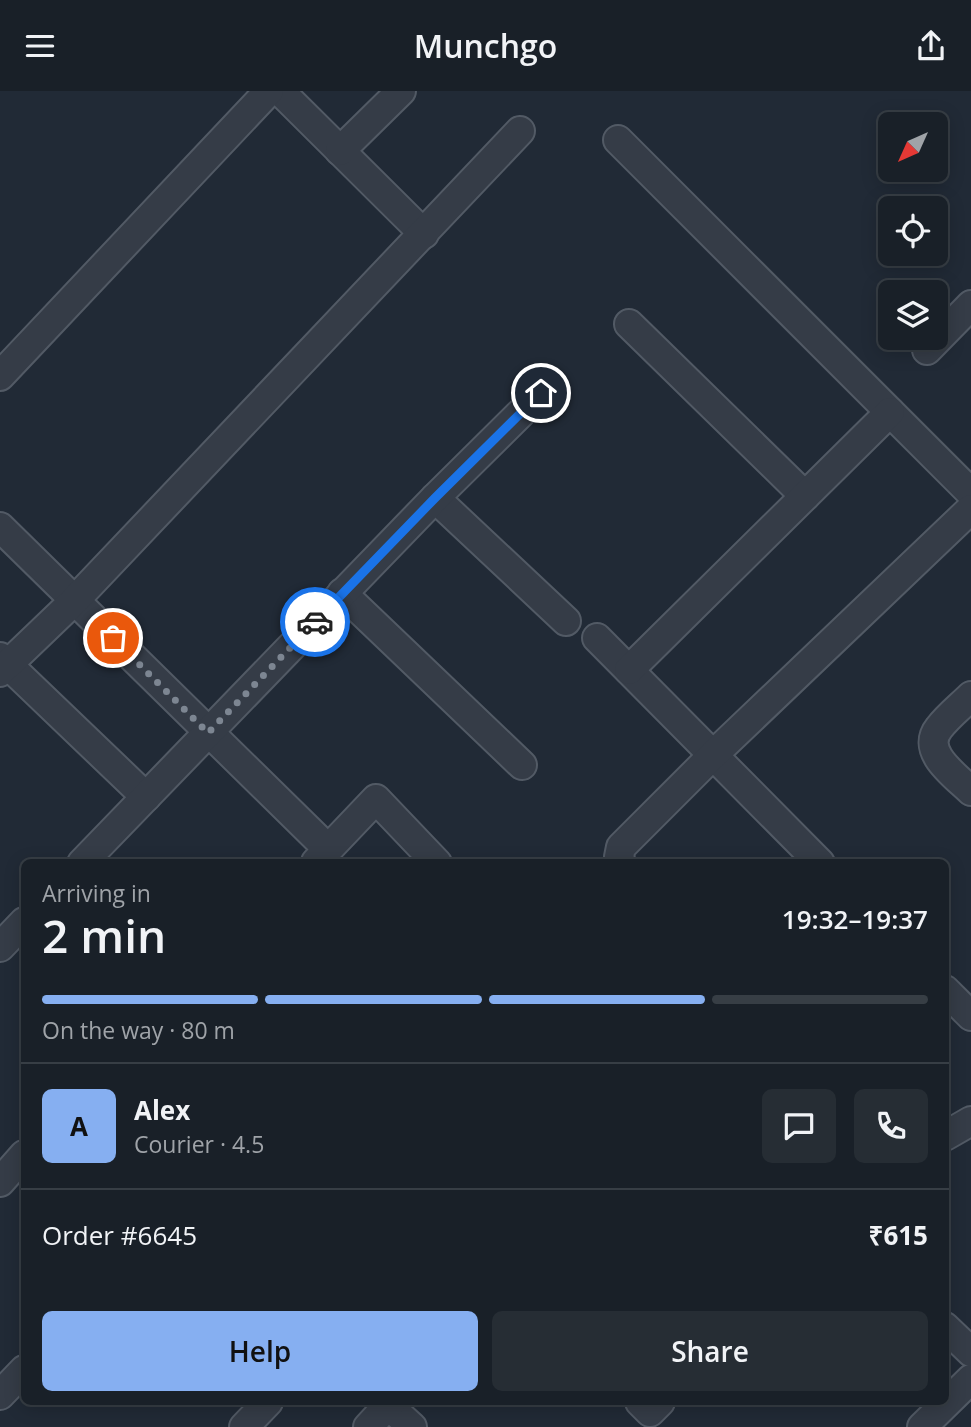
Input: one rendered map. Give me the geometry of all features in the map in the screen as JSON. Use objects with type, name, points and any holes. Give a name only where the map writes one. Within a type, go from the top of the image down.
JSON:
[{"type":"street","points":[[0,376],[269,91]]},
{"type":"street","points":[[280,91],[424,234]]},
{"type":"street","points":[[340,151],[401,91]]},
{"type":"street","points":[[146,797],[3,664],[75,600],[520,131]]},
{"type":"street","points":[[618,140],[971,493]]},
{"type":"street","points":[[948,329],[971,305]]},
{"type":"street","points":[[629,324],[804,496]]},
{"type":"street","points":[[86,859],[342,593],[541,393]]},
{"type":"street","points":[[629,670],[890,412]]},
{"type":"street","points":[[435,498],[566,621]]},
{"type":"street","points":[[620,859],[621,847],[713,755],[971,509]]},
{"type":"street","points":[[0,527],[208,733],[322,856],[376,799],[433,859]]},
{"type":"street","points":[[342,593],[522,765]]},
{"type":"street","points":[[597,638],[816,859]]},
{"type":"street","points":[[971,696],[939,727],[933,746],[940,761],[971,791]]},
{"type":"street","points":[[0,947],[21,925]]},
{"type":"street","points":[[949,994],[971,1016]]},
{"type":"street","points":[[949,1115],[971,1121]]},
{"type":"street","points":[[949,1134],[971,1121]]},
{"type":"street","points":[[0,1181],[21,1158]]},
{"type":"street","points":[[949,1331],[971,1352]]},
{"type":"street","points":[[0,1395],[21,1373]]},
{"type":"street","points":[[949,1401],[971,1379]]},
{"type":"street","points":[[244,1427],[265,1405]]},
{"type":"street","points":[[368,1427],[388,1405]]},
{"type":"street","points":[[392,1405],[412,1427]]},
{"type":"street","points":[[922,1427],[944,1405]]},
{"type":"way so far","points":[[113,638],[208,733],[315,622]]},
{"type":"route","points":[[315,622],[541,393]]}]
